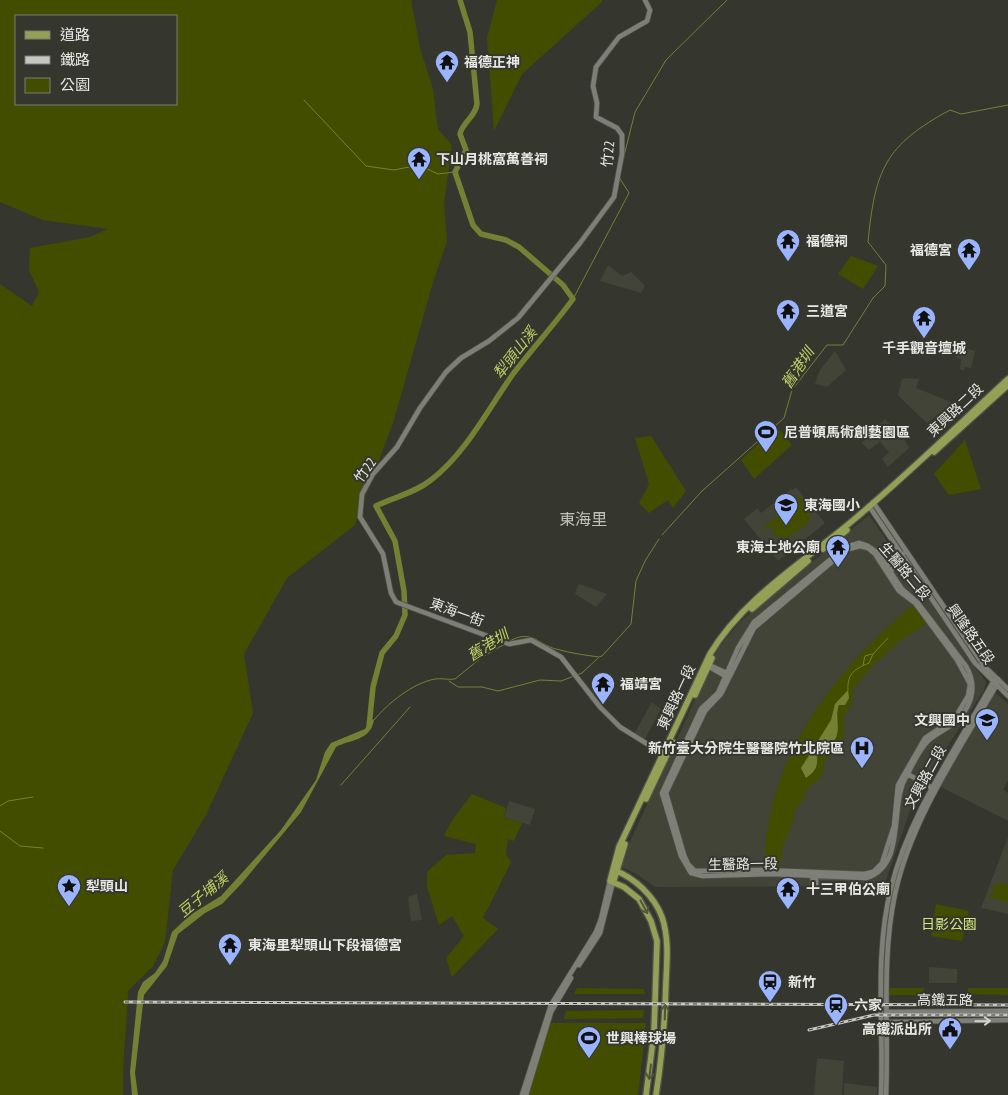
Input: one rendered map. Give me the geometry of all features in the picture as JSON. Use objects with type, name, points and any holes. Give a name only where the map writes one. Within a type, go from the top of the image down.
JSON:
[{"type":"main road","name":"東興路二段","points":[[920,462],[1008,379]]},
{"type":"main road","name":"東興路二段","points":[[920,462],[1008,385]]},
{"type":"main road","name":"東興路一段","points":[[612,881],[614,870],[623,848],[664,754],[708,665],[716,644],[740,615],[872,505],[920,462]]},
{"type":"main road","points":[[614,870],[629,877],[647,892],[662,916],[667,940],[665,1034],[656,1095]]},
{"type":"main road","points":[[612,881],[624,887],[639,899],[651,921],[656,941],[654,1033],[646,1095]]},
{"type":"street","name":"竹22","points":[[407,606],[396,602],[391,593],[383,554],[377,541],[360,518],[360,508],[366,484],[397,447],[431,390],[454,364],[489,341],[518,318],[555,271],[580,244],[614,197],[622,154],[622,135],[617,128],[596,117],[597,103],[593,83],[596,67],[616,40],[647,22],[650,10],[645,0]]},
{"type":"street","name":"興隆路五段","points":[[872,505],[906,560],[976,663],[996,682],[1008,689]]},
{"type":"street","name":"興隆路五段","points":[[872,505],[984,666],[1008,696]]},
{"type":"street","name":"生醫路二段","points":[[728,675],[738,648],[754,622],[846,547],[860,543],[868,546],[878,553],[899,591],[915,603],[957,660],[970,684],[968,696],[955,718],[925,738],[907,772]]},
{"type":"street","points":[[886,569],[903,554]]},
{"type":"street","points":[[886,569],[906,560]]},
{"type":"street","name":"東海一街","points":[[407,606],[507,642],[531,640],[561,657],[600,707],[620,727],[664,754]]},
{"type":"street","points":[[708,665],[728,675]]},
{"type":"street","name":"生醫路一段","points":[[728,675],[721,694],[705,711],[666,793],[688,864],[694,871],[864,874],[879,868],[894,826],[896,792],[907,772]]},
{"type":"street","name":"文興路二段","points":[[886,1095],[884,941],[890,890],[907,837],[996,682]]},
{"type":"street","points":[[907,772],[934,788]]},
{"type":"street","points":[[814,873],[814,887]]},
{"type":"street","name":"東興路一段","points":[[522,1095],[551,1005],[596,932],[612,881]]},
{"type":"street","name":"東興路一段","points":[[526,1095],[551,1012],[600,933],[612,881]]},
{"type":"street","name":"高鐵五路","points":[[884,1012],[1008,1011]]},
{"type":"street","name":"高鐵五路","points":[[885,1022],[1008,1020]]},
{"type":"street","name":"文興路二段","points":[[881,1095],[885,1022]]},
{"type":"shaded area","points":[[608,265],[622,276],[631,272],[645,286],[641,293],[600,281]]},
{"type":"shaded area","points":[[959,346],[975,351],[971,368],[965,367],[964,371],[960,369],[961,359],[955,357]]},
{"type":"shaded area","points":[[835,351],[846,370],[827,387],[815,384],[820,370]]},
{"type":"shaded area","points":[[902,379],[919,379],[916,388],[956,404],[949,417],[937,415],[927,423],[898,395]]},
{"type":"shaded area","points":[[885,419],[903,437],[909,448],[888,467],[882,459],[889,452],[880,442],[869,450],[862,443]]},
{"type":"shaded area","name":"東海國小","points":[[796,487],[825,523],[778,561],[744,519],[758,508],[761,513]]},
{"type":"shaded area","points":[[869,515],[986,682],[984,690],[915,796],[884,886],[655,887],[635,873],[619,866],[719,647],[740,622]]},
{"type":"shaded area","points":[[579,584],[607,594],[596,607],[575,594]]},
{"type":"shaded area","points":[[848,690],[849,698],[845,705],[839,705],[836,737],[832,743],[817,753],[816,768],[806,778],[801,768],[831,720],[835,704]]},
{"type":"shaded area","name":"文興國中","points":[[994,691],[1008,704],[1008,781],[1003,790],[1008,793],[1008,821],[939,786]]},
{"type":"shaded area","points":[[652,702],[661,709],[645,739],[634,734]]},
{"type":"shaded area","name":"豆子埔溪","points":[[372,719],[374,720],[372,727],[364,736],[336,747],[301,812],[242,883],[222,904],[205,913],[178,934],[167,966],[144,995],[135,1073],[138,1095],[132,1095],[130,1072],[138,992],[143,982],[155,973],[163,961],[172,932],[190,915],[221,896],[281,830],[316,780],[325,752],[331,743],[365,729]]},
{"type":"shaded area","points":[[509,801],[535,809],[530,825],[504,818]]},
{"type":"shaded area","points":[[1008,837],[1008,914],[981,908]]},
{"type":"shaded area","points":[[417,894],[422,920],[411,921],[408,897]]},
{"type":"shaded area","points":[[929,967],[957,969],[957,983],[929,983]]},
{"type":"shaded area","points":[[817,1058],[844,1061],[842,1095],[814,1095]]},
{"type":"shaded area","points":[[844,1083],[877,1087],[877,1095],[844,1095]]},
{"type":"green space","points":[[0,0],[411,0],[420,48],[433,89],[438,129],[452,145],[444,204],[447,241],[434,279],[393,423],[355,525],[287,578],[244,654],[253,713],[206,815],[173,870],[165,942],[153,966],[128,991],[123,1095],[0,1095],[0,284],[32,306],[39,292],[29,270],[30,248],[90,237],[108,229],[43,220],[0,202]]},
{"type":"green space","points":[[497,0],[602,0],[602,2],[522,74],[494,131],[487,38]]},
{"type":"green space","points":[[851,256],[878,266],[863,289],[838,274]]},
{"type":"green space","name":"尼普頓馬術創藝園區","points":[[777,427],[792,445],[754,479],[741,460]]},
{"type":"green space","points":[[651,436],[686,491],[673,508],[668,500],[649,513],[639,503],[649,484],[635,438]]},
{"type":"green space","points":[[965,440],[981,489],[949,495],[934,474]]},
{"type":"green space","points":[[801,496],[805,500],[801,504],[806,505],[811,511],[808,523],[787,538],[775,536],[771,526],[766,530],[764,527]]},
{"type":"green space","points":[[914,604],[927,623],[900,641],[874,664],[853,689],[852,704],[843,718],[844,740],[824,762],[822,777],[808,788],[804,798],[795,810],[792,825],[783,846],[780,867],[765,867],[768,828],[776,790],[791,754],[809,720],[832,687],[858,657],[885,629]]},
{"type":"green space","points":[[472,794],[506,808],[504,818],[522,823],[514,841],[508,839],[506,854],[511,862],[483,918],[498,929],[452,977],[446,958],[464,936],[452,916],[439,925],[427,887],[427,872],[446,855],[475,853],[476,844],[444,836],[451,822]]},
{"type":"green space","points":[[997,883],[1008,884],[1008,902],[988,897],[989,893],[994,894],[992,888]]},
{"type":"green space","name":"日影公園","points":[[936,904],[969,911],[962,941],[931,936]]},
{"type":"green space","points":[[577,988],[644,989],[645,994],[574,994]]},
{"type":"green space","points":[[889,988],[924,988],[924,995],[889,995]]},
{"type":"green space","points":[[968,988],[1008,988],[1008,995],[967,994]]},
{"type":"green space","points":[[644,1010],[643,1018],[564,1019],[566,1011]]},
{"type":"green space","points":[[549,1023],[646,1023],[638,1095],[527,1095]]},
{"type":"waterway","name":"犁頭山溪","points":[[369,727],[373,687],[382,653],[396,636],[405,615],[404,591],[395,541],[376,506],[418,488],[444,469],[466,444],[513,374],[573,299],[563,285],[519,247],[506,240],[481,234],[473,225],[455,172],[466,150],[460,134],[474,113],[477,104],[470,32],[460,0]]},
{"type":"waterway","points":[[622,164],[635,112],[666,60],[727,0]]},
{"type":"waterway","points":[[304,100],[366,166],[394,170],[419,165],[438,174],[455,172]]},
{"type":"waterway","name":"舊港圳","points":[[662,535],[702,491],[784,418],[792,390],[827,345],[843,345],[873,298],[885,286],[886,265],[868,242],[871,217],[880,178],[887,162],[897,148],[911,135],[950,110],[961,114],[1008,105]]},
{"type":"waterway","points":[[573,299],[629,193],[619,177]]},
{"type":"waterway","name":"舊港圳","points":[[508,642],[523,636],[534,638],[549,647],[577,654],[602,656],[631,624],[636,581],[645,561],[659,539]]},
{"type":"waterway","points":[[848,690],[849,679],[853,672],[869,663],[873,654],[888,638]]},
{"type":"waterway","name":"舊港圳","points":[[374,720],[386,707],[410,689],[435,679],[455,679],[482,657],[505,644]]},
{"type":"waterway","points":[[863,665],[865,656],[872,654]]},
{"type":"waterway","name":"舊港圳","points":[[449,681],[458,687],[482,687],[498,691],[540,680],[561,681],[582,673],[598,658]]},
{"type":"waterway","points":[[341,785],[410,707]]},
{"type":"waterway","points":[[0,806],[8,801],[33,797]]},
{"type":"waterway","points":[[0,831],[20,846],[43,848]]},
{"type":"railway","points":[[125,1002],[1008,1005]]},
{"type":"railway","points":[[809,1030],[874,1015],[1008,1015]]},
{"type":"place","name":"福德正神","points":[[447,83]]},
{"type":"place","name":"下山月桃窩萬善祠","points":[[419,180]]},
{"type":"place","name":"福德祠","points":[[788,262]]},
{"type":"place","name":"福德宮","points":[[969,271]]},
{"type":"place","name":"三道宮","points":[[788,332]]},
{"type":"place","name":"千手觀音壇城","points":[[924,339]]},
{"type":"place","name":"尼普頓馬術創藝園區","points":[[766,453]]},
{"type":"place","name":"東海國小","points":[[786,526]]},
{"type":"place","name":"東海土地公廟","points":[[838,568]]},
{"type":"place","name":"福靖宮","points":[[603,705]]},
{"type":"place","name":"文興國中","points":[[987,741]]},
{"type":"place","name":"新竹臺大分院生醫醫院竹北院區","points":[[862,769]]},
{"type":"place","name":"犁頭山","points":[[69,907]]},
{"type":"place","name":"十三甲伯公廟","points":[[788,910]]},
{"type":"place","name":"東海里犁頭山下段福德宮","points":[[230,966]]},
{"type":"place","name":"新竹","points":[[770,1003]]},
{"type":"place","name":"六家","points":[[836,1026]]},
{"type":"place","name":"高鐵派出所","points":[[950,1050]]},
{"type":"place","name":"世興棒球場","points":[[589,1059]]},
{"type":"district","name":"東海里","points":[[583,519]]}]
